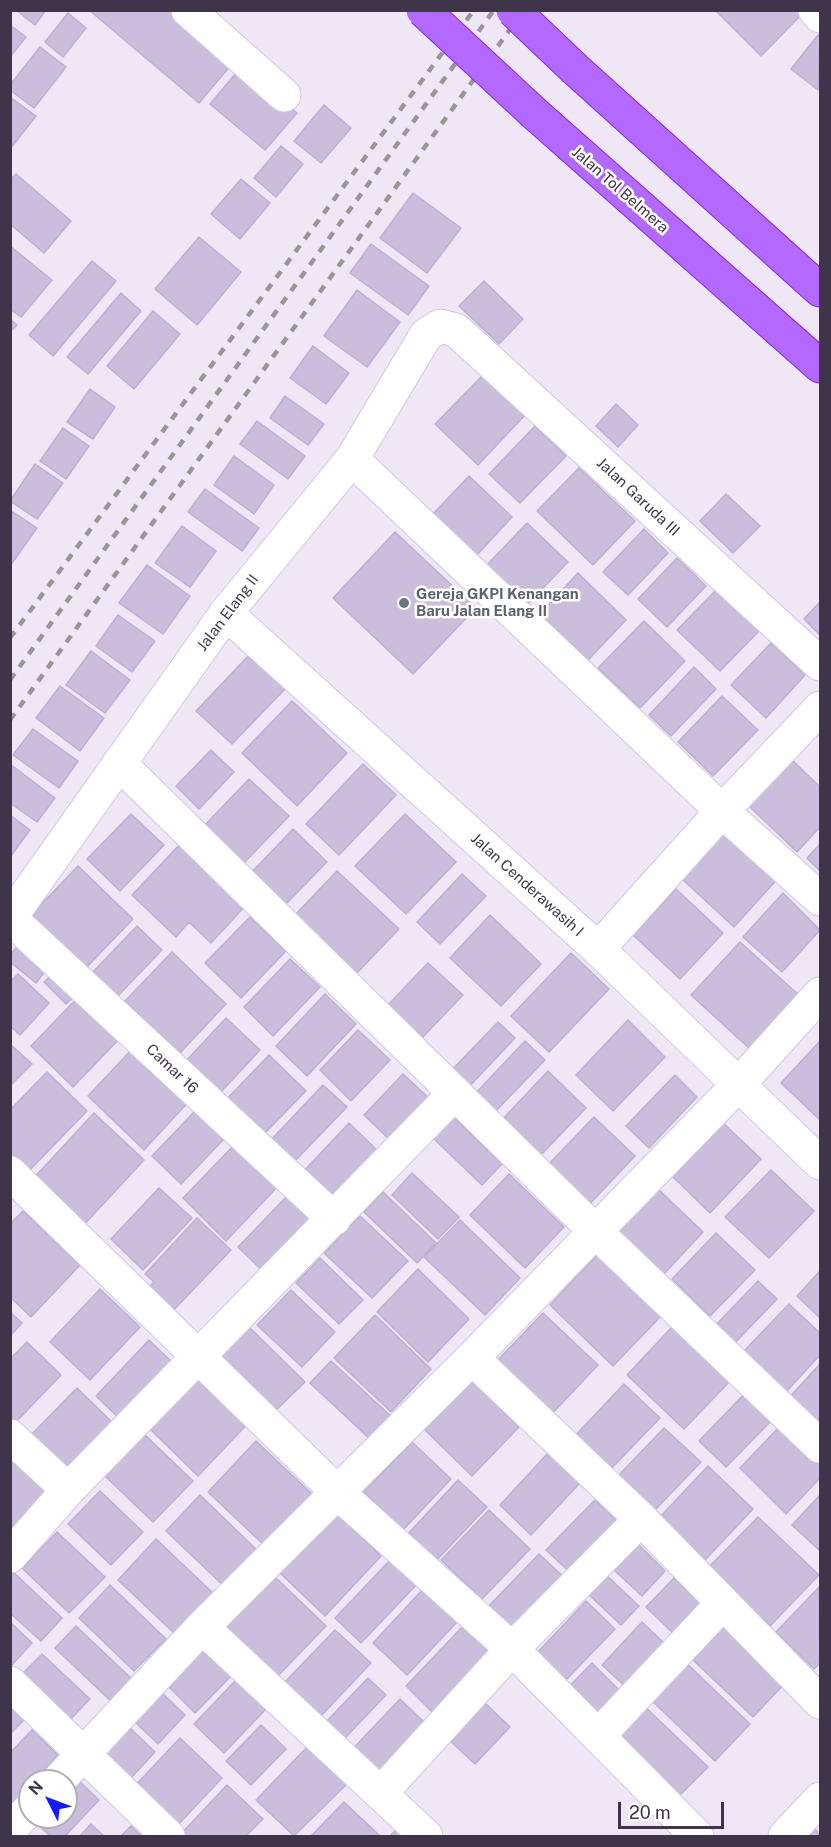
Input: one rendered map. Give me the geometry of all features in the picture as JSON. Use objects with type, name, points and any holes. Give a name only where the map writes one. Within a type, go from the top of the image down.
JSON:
[{"type":"highway","name":"Jalan Tol Belmera","points":[[423,10],[534,113],[820,366]]},
{"type":"highway","points":[[513,10],[575,69],[820,290]]},
{"type":"street","points":[[188,10],[284,95]]},
{"type":"street","points":[[815,10],[820,16]]},
{"type":"street","name":"Jalan Elang II","points":[[10,918],[226,613],[352,459],[426,335],[440,326],[456,330]]},
{"type":"street","name":"Jalan Garuda III","points":[[456,330],[820,664]]},
{"type":"street","points":[[352,459],[722,811],[820,899]]},
{"type":"street","name":"Jalan Cenderawasih I","points":[[226,613],[598,950],[820,1163]]},
{"type":"street","points":[[598,950],[722,811],[820,708]]},
{"type":"street","points":[[119,763],[594,1230],[820,1446]]},
{"type":"street","name":"Camar 16","points":[[10,918],[334,1220]]},
{"type":"street","points":[[70,1769],[202,1627],[472,1358],[594,1230],[739,1084],[820,994]]},
{"type":"street","points":[[10,1556],[68,1490],[334,1220],[455,1093]]},
{"type":"street","points":[[10,1173],[337,1492],[512,1649],[696,1836]]},
{"type":"street","points":[[472,1358],[641,1519],[820,1702]]},
{"type":"street","points":[[10,1436],[68,1490]]},
{"type":"street","points":[[381,1793],[512,1649],[641,1519]]},
{"type":"street","points":[[598,1736],[723,1603]]},
{"type":"street","points":[[202,1627],[426,1836]]},
{"type":"street","points":[[10,1683],[168,1836]]},
{"type":"street","points":[[785,1836],[820,1799]]},
{"type":"building","points":[[16,10],[46,10],[35,25]]},
{"type":"building","points":[[89,10],[180,10],[237,58],[199,103]]},
{"type":"building","points":[[715,10],[802,10],[804,12],[761,56]]},
{"type":"building","points":[[68,13],[86,28],[63,57],[45,42]]},
{"type":"building","points":[[10,25],[26,37],[10,57]]},
{"type":"building","points":[[818,35],[820,37],[818,90],[791,69]]},
{"type":"building","points":[[40,47],[66,67],[34,108],[10,90],[10,85]]},
{"type":"building","points":[[242,66],[297,113],[265,150],[210,104]]},
{"type":"building","points":[[10,97],[36,116],[10,149]]},
{"type":"building","points":[[324,105],[351,128],[321,163],[294,141]]},
{"type":"building","points":[[281,146],[303,164],[276,197],[254,178]]},
{"type":"building","points":[[16,174],[71,221],[44,253],[10,224],[10,180]]},
{"type":"building","points":[[241,179],[270,203],[240,239],[211,214]]},
{"type":"building","points":[[413,193],[461,228],[427,273],[380,238]]},
{"type":"building","points":[[199,237],[241,272],[197,325],[155,289]]},
{"type":"building","points":[[371,244],[429,286],[408,315],[350,273]]},
{"type":"building","points":[[10,246],[52,280],[21,317],[10,309]]},
{"type":"building","points":[[92,261],[116,281],[53,356],[29,335]]},
{"type":"building","points":[[484,281],[523,319],[499,344],[459,306]]},
{"type":"building","points":[[357,290],[400,322],[367,367],[324,336]]},
{"type":"building","points":[[121,293],[141,311],[88,374],[67,357]]},
{"type":"building","points":[[153,311],[180,334],[134,389],[107,366]]},
{"type":"building","points":[[10,319],[17,325],[10,332]]},
{"type":"building","points":[[313,346],[349,373],[326,404],[290,378]]},
{"type":"building","points":[[484,374],[526,414],[478,465],[435,424]]},
{"type":"building","points":[[90,389],[115,407],[93,439],[67,422]]},
{"type":"building","points":[[285,396],[324,424],[308,445],[270,418]]},
{"type":"building","points":[[616,404],[638,425],[618,447],[596,426]]},
{"type":"building","points":[[257,421],[305,456],[288,479],[240,444]]},
{"type":"building","points":[[535,426],[566,456],[520,503],[489,474]]},
{"type":"building","points":[[63,428],[89,446],[66,479],[40,461]]},
{"type":"building","points":[[234,456],[274,485],[254,514],[214,485]]},
{"type":"building","points":[[35,464],[63,483],[37,519],[10,501]]},
{"type":"building","points":[[579,468],[635,521],[593,565],[537,511]]},
{"type":"building","points":[[469,476],[512,517],[476,556],[432,515]]},
{"type":"building","points":[[205,489],[259,528],[242,551],[188,512]]},
{"type":"building","points":[[726,494],[760,526],[733,553],[700,521]]},
{"type":"building","points":[[10,510],[37,528],[10,566]]},
{"type":"building","points":[[527,523],[568,562],[525,607],[484,568]]},
{"type":"building","points":[[182,526],[216,551],[190,587],[155,563]]},
{"type":"building","points":[[644,529],[668,553],[628,595],[603,572]]},
{"type":"building","name":"Gereja GKPI Kenangan Baru Jalan Elang II","points":[[395,532],[476,608],[413,674],[333,598]]},
{"type":"building","points":[[677,558],[706,586],[667,627],[638,599]]},
{"type":"building","points":[[147,565],[190,596],[163,634],[119,603]]},
{"type":"building","points":[[578,573],[626,620],[588,660],[540,614]]},
{"type":"building","points":[[719,587],[762,628],[720,671],[677,630]]},
{"type":"building","points":[[820,602],[820,635],[804,619]]},
{"type":"building","points":[[118,615],[155,641],[132,672],[96,646]]},
{"type":"building","points":[[644,621],[685,661],[640,708],[598,668]]},
{"type":"building","points":[[771,643],[805,675],[766,718],[731,685]]},
{"type":"building","points":[[91,651],[130,680],[105,713],[66,685]]},
{"type":"building","points":[[251,653],[286,688],[232,744],[196,711]]},
{"type":"building","points":[[694,667],[716,689],[671,736],[649,715]]},
{"type":"building","points":[[60,686],[104,718],[80,751],[36,718]]},
{"type":"building","points":[[722,696],[758,730],[713,776],[678,742]]},
{"type":"building","points":[[292,701],[347,753],[297,806],[242,753]]},
{"type":"building","points":[[33,729],[78,761],[59,788],[13,755]]},
{"type":"building","points":[[211,750],[234,772],[199,809],[176,786]]},
{"type":"building","points":[[792,760],[820,787],[820,827],[797,852],[748,805]]},
{"type":"building","points":[[10,764],[55,798],[37,822],[10,803]]},
{"type":"building","points":[[363,764],[396,795],[339,855],[306,824]]},
{"type":"building","points":[[249,779],[289,816],[242,865],[202,828]]},
{"type":"building","points":[[131,814],[164,845],[120,891],[87,859]]},
{"type":"building","points":[[405,814],[456,862],[406,914],[355,866]]},
{"type":"building","points":[[10,815],[30,830],[10,857]]},
{"type":"building","points":[[727,828],[780,876],[734,927],[681,878]]},
{"type":"building","points":[[293,829],[327,862],[283,907],[249,875]]},
{"type":"building","points":[[182,842],[248,903],[211,943],[189,922],[176,937],[132,895]]},
{"type":"building","points":[[820,844],[820,871],[807,858]]},
{"type":"building","points":[[78,866],[133,919],[85,969],[30,916]]},
{"type":"building","points":[[337,871],[399,929],[353,977],[292,918]]},
{"type":"building","points":[[462,874],[486,896],[440,944],[417,922]]},
{"type":"building","points":[[676,889],[723,933],[680,979],[633,935]]},
{"type":"building","points":[[783,893],[820,930],[782,972],[743,937]]},
{"type":"building","points":[[490,915],[541,964],[501,1006],[450,958]]},
{"type":"building","points":[[250,917],[286,951],[241,998],[205,963]]},
{"type":"building","points":[[137,926],[162,950],[115,999],[90,975]]},
{"type":"building","points":[[25,937],[54,960],[36,983],[10,962],[10,955]]},
{"type":"building","points":[[740,942],[800,996],[751,1050],[691,995]]},
{"type":"building","points":[[172,952],[226,1004],[180,1053],[125,1001]]},
{"type":"building","points":[[571,953],[609,989],[549,1052],[511,1016]]},
{"type":"building","points":[[290,959],[320,987],[273,1036],[244,1007]]},
{"type":"building","points":[[428,963],[463,995],[422,1038],[387,1006]]},
{"type":"building","points":[[61,966],[83,988],[66,1004],[44,982]]},
{"type":"building","points":[[18,974],[49,1003],[20,1035],[10,1026],[10,982]]},
{"type":"building","points":[[84,991],[126,1032],[73,1087],[31,1046]]},
{"type":"building","points":[[325,994],[356,1024],[307,1076],[276,1046]]},
{"type":"building","points":[[226,1018],[260,1050],[220,1093],[186,1061]]},
{"type":"building","points":[[628,1020],[665,1057],[613,1111],[576,1075]]},
{"type":"building","points":[[498,1022],[515,1038],[466,1090],[449,1073]]},
{"type":"building","points":[[358,1030],[390,1060],[351,1101],[320,1070]]},
{"type":"building","points":[[525,1041],[545,1060],[491,1116],[471,1098]]},
{"type":"building","points":[[820,1041],[820,1120],[781,1083]]},
{"type":"building","points":[[10,1044],[32,1064],[10,1086]]},
{"type":"building","points":[[136,1045],[192,1098],[144,1150],[88,1096]]},
{"type":"building","points":[[269,1055],[306,1091],[260,1138],[223,1103]]},
{"type":"building","points":[[548,1071],[586,1108],[538,1158],[500,1122]]},
{"type":"building","points":[[47,1072],[87,1111],[22,1178],[10,1167],[10,1110]]},
{"type":"building","points":[[403,1074],[430,1099],[390,1140],[364,1115]]},
{"type":"building","points":[[675,1075],[697,1097],[649,1148],[626,1126]]},
{"type":"building","points":[[323,1085],[347,1107],[290,1166],[267,1144]]},
{"type":"building","points":[[196,1110],[225,1138],[181,1184],[152,1156]]},
{"type":"building","points":[[94,1113],[144,1160],[80,1229],[30,1182]]},
{"type":"building","points":[[451,1115],[502,1164],[482,1185],[431,1136]]},
{"type":"building","points":[[594,1117],[635,1156],[585,1209],[544,1169]]},
{"type":"building","points":[[721,1121],[761,1159],[710,1213],[670,1174]]},
{"type":"building","points":[[349,1123],[380,1153],[332,1204],[301,1174]]},
{"type":"building","points":[[238,1141],[281,1183],[226,1241],[183,1198]]},
{"type":"building","points":[[771,1170],[814,1211],[769,1258],[725,1217]]},
{"type":"building","points":[[412,1173],[459,1217],[438,1239],[392,1195]]},
{"type":"building","points":[[509,1174],[564,1227],[525,1268],[470,1215]]},
{"type":"building","points":[[159,1188],[192,1218],[143,1270],[111,1239]]},
{"type":"building","points":[[657,1188],[703,1232],[662,1276],[615,1231]]},
{"type":"building","points":[[291,1192],[321,1221],[268,1276],[238,1247]]},
{"type":"building","points":[[383,1192],[436,1243],[417,1263],[364,1212]]},
{"type":"building","points":[[23,1211],[80,1265],[31,1317],[10,1297],[10,1224]]},
{"type":"building","points":[[360,1216],[408,1261],[372,1298],[324,1253]]},
{"type":"building","points":[[197,1218],[231,1250],[167,1317],[142,1294],[154,1282],[145,1274]]},
{"type":"building","points":[[460,1220],[520,1278],[485,1315],[424,1257]]},
{"type":"building","points":[[716,1233],[755,1270],[710,1316],[672,1279]]},
{"type":"building","points":[[598,1254],[662,1315],[613,1366],[550,1305]]},
{"type":"building","points":[[320,1258],[363,1300],[339,1324],[296,1283]]},
{"type":"building","points":[[418,1269],[469,1319],[428,1362],[377,1312]]},
{"type":"building","points":[[820,1271],[820,1318],[797,1296]]},
{"type":"building","points":[[758,1281],[777,1299],[731,1347],[712,1329]]},
{"type":"building","points":[[100,1289],[140,1327],[90,1380],[50,1342]]},
{"type":"building","points":[[291,1290],[335,1332],[302,1367],[257,1325]]},
{"type":"building","points":[[789,1304],[820,1333],[820,1355],[786,1392],[744,1351]]},
{"type":"building","points":[[10,1312],[22,1323],[10,1336]]},
{"type":"building","points":[[543,1313],[598,1365],[549,1417],[494,1364]]},
{"type":"building","points":[[375,1315],[431,1369],[391,1412],[334,1358]]},
{"type":"building","points":[[246,1324],[305,1382],[269,1417],[211,1360]]},
{"type":"building","points":[[673,1326],[731,1380],[684,1429],[627,1375]]},
{"type":"building","points":[[149,1340],[178,1368],[125,1424],[96,1396]]},
{"type":"building","points":[[27,1342],[61,1375],[14,1424],[10,1420],[10,1359]]},
{"type":"building","points":[[331,1361],[393,1418],[372,1441],[310,1383]]},
{"type":"building","points":[[820,1364],[820,1433],[786,1401]]},
{"type":"building","points":[[205,1370],[254,1417],[198,1476],[150,1429]]},
{"type":"building","points":[[471,1380],[519,1427],[472,1476],[424,1429]]},
{"type":"building","points":[[624,1384],[660,1418],[605,1475],[570,1441]]},
{"type":"building","points":[[77,1388],[116,1426],[67,1476],[28,1438]]},
{"type":"building","points":[[749,1389],[777,1415],[726,1467],[699,1441]]},
{"type":"building","points":[[782,1424],[820,1460],[820,1478],[786,1514],[740,1468]]},
{"type":"building","points":[[664,1428],[701,1462],[652,1513],[616,1478]]},
{"type":"building","points":[[145,1435],[193,1481],[153,1522],[105,1476]]},
{"type":"building","points":[[256,1441],[314,1496],[266,1547],[208,1492]]},
{"type":"building","points":[[412,1442],[451,1479],[403,1530],[364,1492]]},
{"type":"building","points":[[10,1448],[59,1494],[10,1544]]},
{"type":"building","points":[[548,1453],[580,1483],[531,1535],[500,1505]]},
{"type":"building","points":[[708,1466],[753,1509],[704,1561],[659,1518]]},
{"type":"building","points":[[458,1480],[487,1507],[433,1564],[405,1537]]},
{"type":"building","points":[[100,1491],[143,1532],[111,1565],[68,1524]]},
{"type":"building","points":[[200,1495],[261,1554],[227,1589],[166,1531]]},
{"type":"building","points":[[820,1495],[820,1549],[819,1550],[792,1525]]},
{"type":"building","points":[[595,1500],[621,1525],[573,1575],[546,1550]]},
{"type":"building","points":[[489,1510],[530,1549],[482,1599],[441,1560]]},
{"type":"building","points":[[336,1513],[381,1556],[325,1616],[279,1572]]},
{"type":"building","points":[[758,1517],[819,1575],[770,1626],[709,1567]]},
{"type":"building","points":[[57,1532],[105,1577],[69,1613],[22,1568]]},
{"type":"building","points":[[156,1539],[214,1594],[175,1634],[118,1580]]},
{"type":"building","points":[[638,1544],[665,1571],[642,1596],[614,1570]]},
{"type":"building","points":[[539,1554],[568,1581],[512,1640],[483,1612]]},
{"type":"building","points":[[393,1557],[420,1581],[361,1643],[335,1618]]},
{"type":"building","points":[[12,1571],[62,1618],[41,1641],[10,1613]]},
{"type":"building","points":[[605,1574],[639,1606],[621,1625],[587,1593]]},
{"type":"building","points":[[274,1576],[326,1626],[274,1680],[221,1631]]},
{"type":"building","points":[[674,1578],[704,1607],[676,1636],[646,1607]]},
{"type":"building","points":[[110,1585],[166,1639],[134,1671],[79,1618]]},
{"type":"building","points":[[819,1587],[820,1663],[814,1669],[776,1632]]},
{"type":"building","points":[[424,1588],[458,1621],[407,1675],[373,1643]]},
{"type":"building","points":[[586,1601],[615,1629],[564,1682],[535,1655]]},
{"type":"building","points":[[10,1622],[32,1643],[10,1667]]},
{"type":"building","points":[[642,1622],[668,1647],[628,1689],[602,1665]]},
{"type":"building","points":[[466,1623],[495,1650],[434,1714],[406,1686]]},
{"type":"building","points":[[727,1623],[787,1681],[753,1717],[693,1660]]},
{"type":"building","points":[[76,1626],[135,1682],[114,1704],[55,1648]]},
{"type":"building","points":[[335,1630],[371,1663],[319,1718],[284,1683]]},
{"type":"building","points":[[204,1649],[232,1675],[195,1713],[168,1686]]},
{"type":"building","points":[[42,1654],[90,1699],[67,1723],[19,1677]]},
{"type":"building","points":[[684,1661],[750,1724],[715,1761],[649,1698]]},
{"type":"building","points":[[592,1663],[622,1693],[594,1722],[563,1693]]},
{"type":"building","points":[[368,1678],[386,1695],[343,1740],[325,1723]]},
{"type":"building","points":[[236,1680],[266,1709],[224,1753],[194,1724]]},
{"type":"building","points":[[161,1692],[185,1715],[158,1744],[134,1721]]},
{"type":"building","points":[[10,1697],[29,1715],[10,1734]]},
{"type":"building","points":[[400,1699],[425,1723],[372,1778],[347,1755]]},
{"type":"building","points":[[483,1701],[510,1727],[475,1764],[448,1739]]},
{"type":"building","points":[[642,1704],[708,1767],[676,1799],[611,1737]]},
{"type":"building","points":[[261,1725],[286,1749],[251,1785],[226,1761]]},
{"type":"building","points":[[128,1726],[155,1752],[129,1780],[101,1754]]},
{"type":"building","points":[[32,1730],[58,1755],[45,1769],[18,1769],[18,1798],[13,1803],[10,1800],[10,1753]]},
{"type":"building","points":[[180,1738],[222,1778],[174,1829],[132,1789]]},
{"type":"building","points":[[311,1743],[351,1780],[294,1836],[256,1800]]},
{"type":"building","points":[[78,1780],[99,1800],[78,1822]]},
{"type":"building","points":[[227,1785],[263,1819],[246,1836],[179,1836]]},
{"type":"building","points":[[344,1802],[379,1835],[311,1836]]},
{"type":"building","points":[[91,1824],[104,1836],[80,1836]]},
{"type":"building","points":[[131,1826],[141,1836],[121,1836]]},
{"type":"building","points":[[813,1826],[820,1836],[804,1836]]},
{"type":"building","points":[[42,1829],[72,1829],[65,1836],[50,1836]]},
{"type":"building","points":[[396,1830],[403,1836],[390,1836]]},
{"type":"railway","points":[[10,638],[474,10]]},
{"type":"railway","points":[[10,680],[494,10]]},
{"type":"railway","points":[[10,720],[524,10]]},
{"type":"place","name":"Gereja GKPI Kenangan Baru Jalan Elang II","points":[[404,603]]}]
